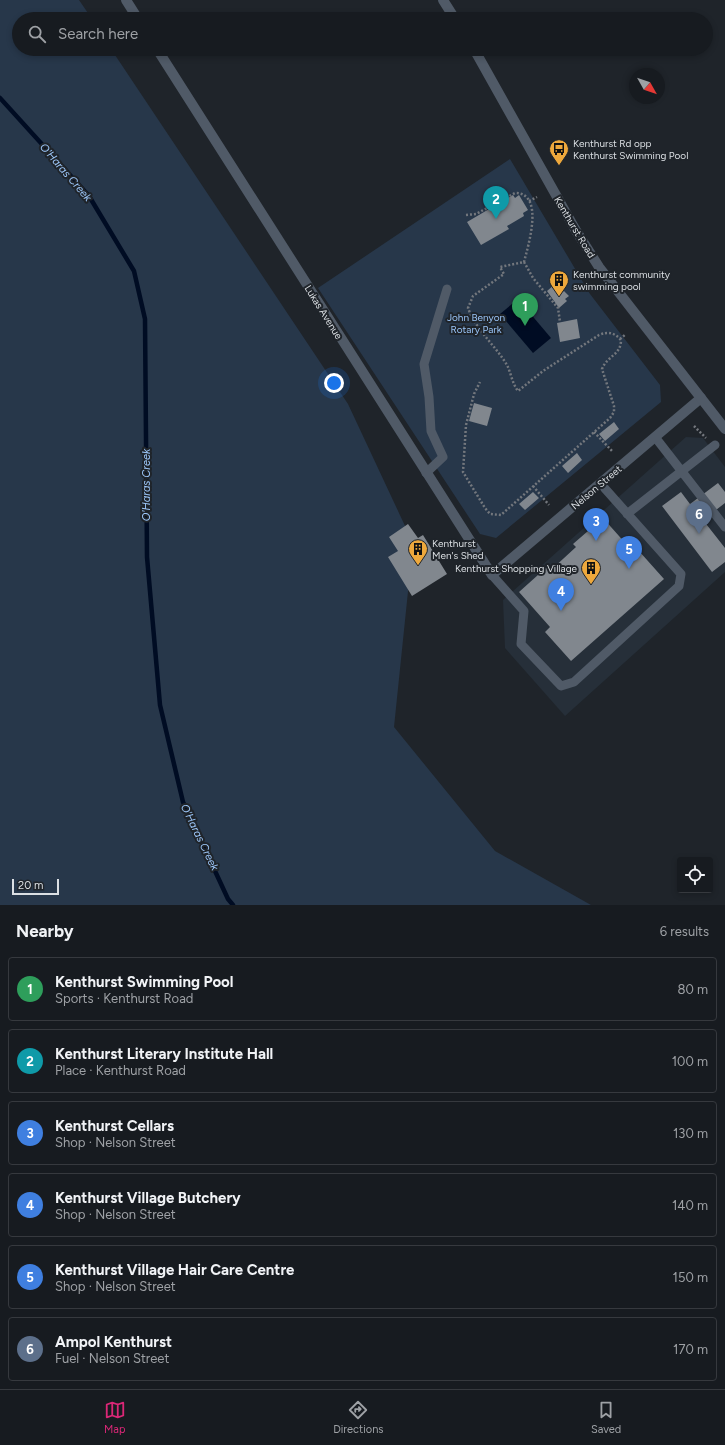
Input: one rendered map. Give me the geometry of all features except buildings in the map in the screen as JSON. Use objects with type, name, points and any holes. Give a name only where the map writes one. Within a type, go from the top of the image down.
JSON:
[{"type":"street","points":[[126,0],[134,12]]},
{"type":"street","points":[[443,0],[451,12]]},
{"type":"street","name":"Lukas Avenue","points":[[161,56],[492,575]]},
{"type":"street","name":"Kenthurst Road","points":[[478,56],[575,229],[599,267],[725,429]]},
{"type":"street","name":"Nelson Street","points":[[492,575],[701,398]]},
{"type":"lane","points":[[426,473],[443,457],[431,431],[429,397],[424,364],[447,289]]},
{"type":"lane","points":[[655,437],[725,526]]},
{"type":"lane","points":[[627,514],[715,445]]},
{"type":"lane","points":[[492,575],[524,611],[521,644],[561,686],[574,682],[679,586],[681,574],[600,484]]},
{"type":"path","points":[[466,215],[476,214],[515,193],[520,193],[525,196],[529,202],[533,220],[524,262],[533,278],[558,308],[560,322]]},
{"type":"path","points":[[529,202],[537,197]]},
{"type":"path","points":[[480,382],[474,394],[466,425],[463,472],[490,514],[501,515],[610,418],[614,412],[614,406],[602,369],[604,363],[618,351],[621,346],[620,338],[612,333],[598,335],[543,371],[518,391],[514,386],[507,365],[471,316],[468,308],[473,296],[504,274],[500,267],[524,262]]},
{"type":"path","points":[[620,338],[626,334]]},
{"type":"path","points":[[594,432],[613,452]]},
{"type":"path","points":[[533,486],[550,505]]},
{"type":"shaded area","points":[[518,299],[551,338],[533,353],[500,314]]},
{"type":"shaded area","name":"Kenthurst Shopping Village","points":[[686,437],[703,438],[725,467],[725,572],[565,716],[505,648],[503,600]]},
{"type":"green space","points":[[0,0],[79,0],[87,12],[12,12],[12,56],[116,56],[348,404],[413,543],[394,727],[495,851],[591,905],[0,905]]},
{"type":"green space","name":"John Benyon Rotary Park","points":[[510,159],[590,294],[660,385],[661,402],[496,538],[480,534],[318,288]]},
{"type":"waterway","name":"O'Haras Creek","points":[[0,98],[89,196],[134,271],[145,319],[147,557],[160,705],[183,802],[228,899],[233,905]]},
{"type":"place","name":"Kenthurst Rd opp Kenthurst Swimming Pool","points":[[559,166]]},
{"type":"place","name":"Kenthurst Literary Institute Hall","points":[[496,219]]},
{"type":"place","name":"Kenthurst community swimming pool","points":[[559,297]]},
{"type":"place","name":"Kenthurst Swimming Pool","points":[[525,326]]},
{"type":"place","name":"Ampol Kenthurst","points":[[699,534]]},
{"type":"place","name":"Kenthurst Cellars","points":[[596,541]]},
{"type":"place","name":"Kenthurst Men's Shed","points":[[418,566]]},
{"type":"place","name":"Kenthurst Village Hair Care Centre","points":[[629,569]]},
{"type":"place","name":"Kenthurst Shopping Village","points":[[591,585]]},
{"type":"place","name":"Kenthurst Village Butchery","points":[[561,611]]}]
